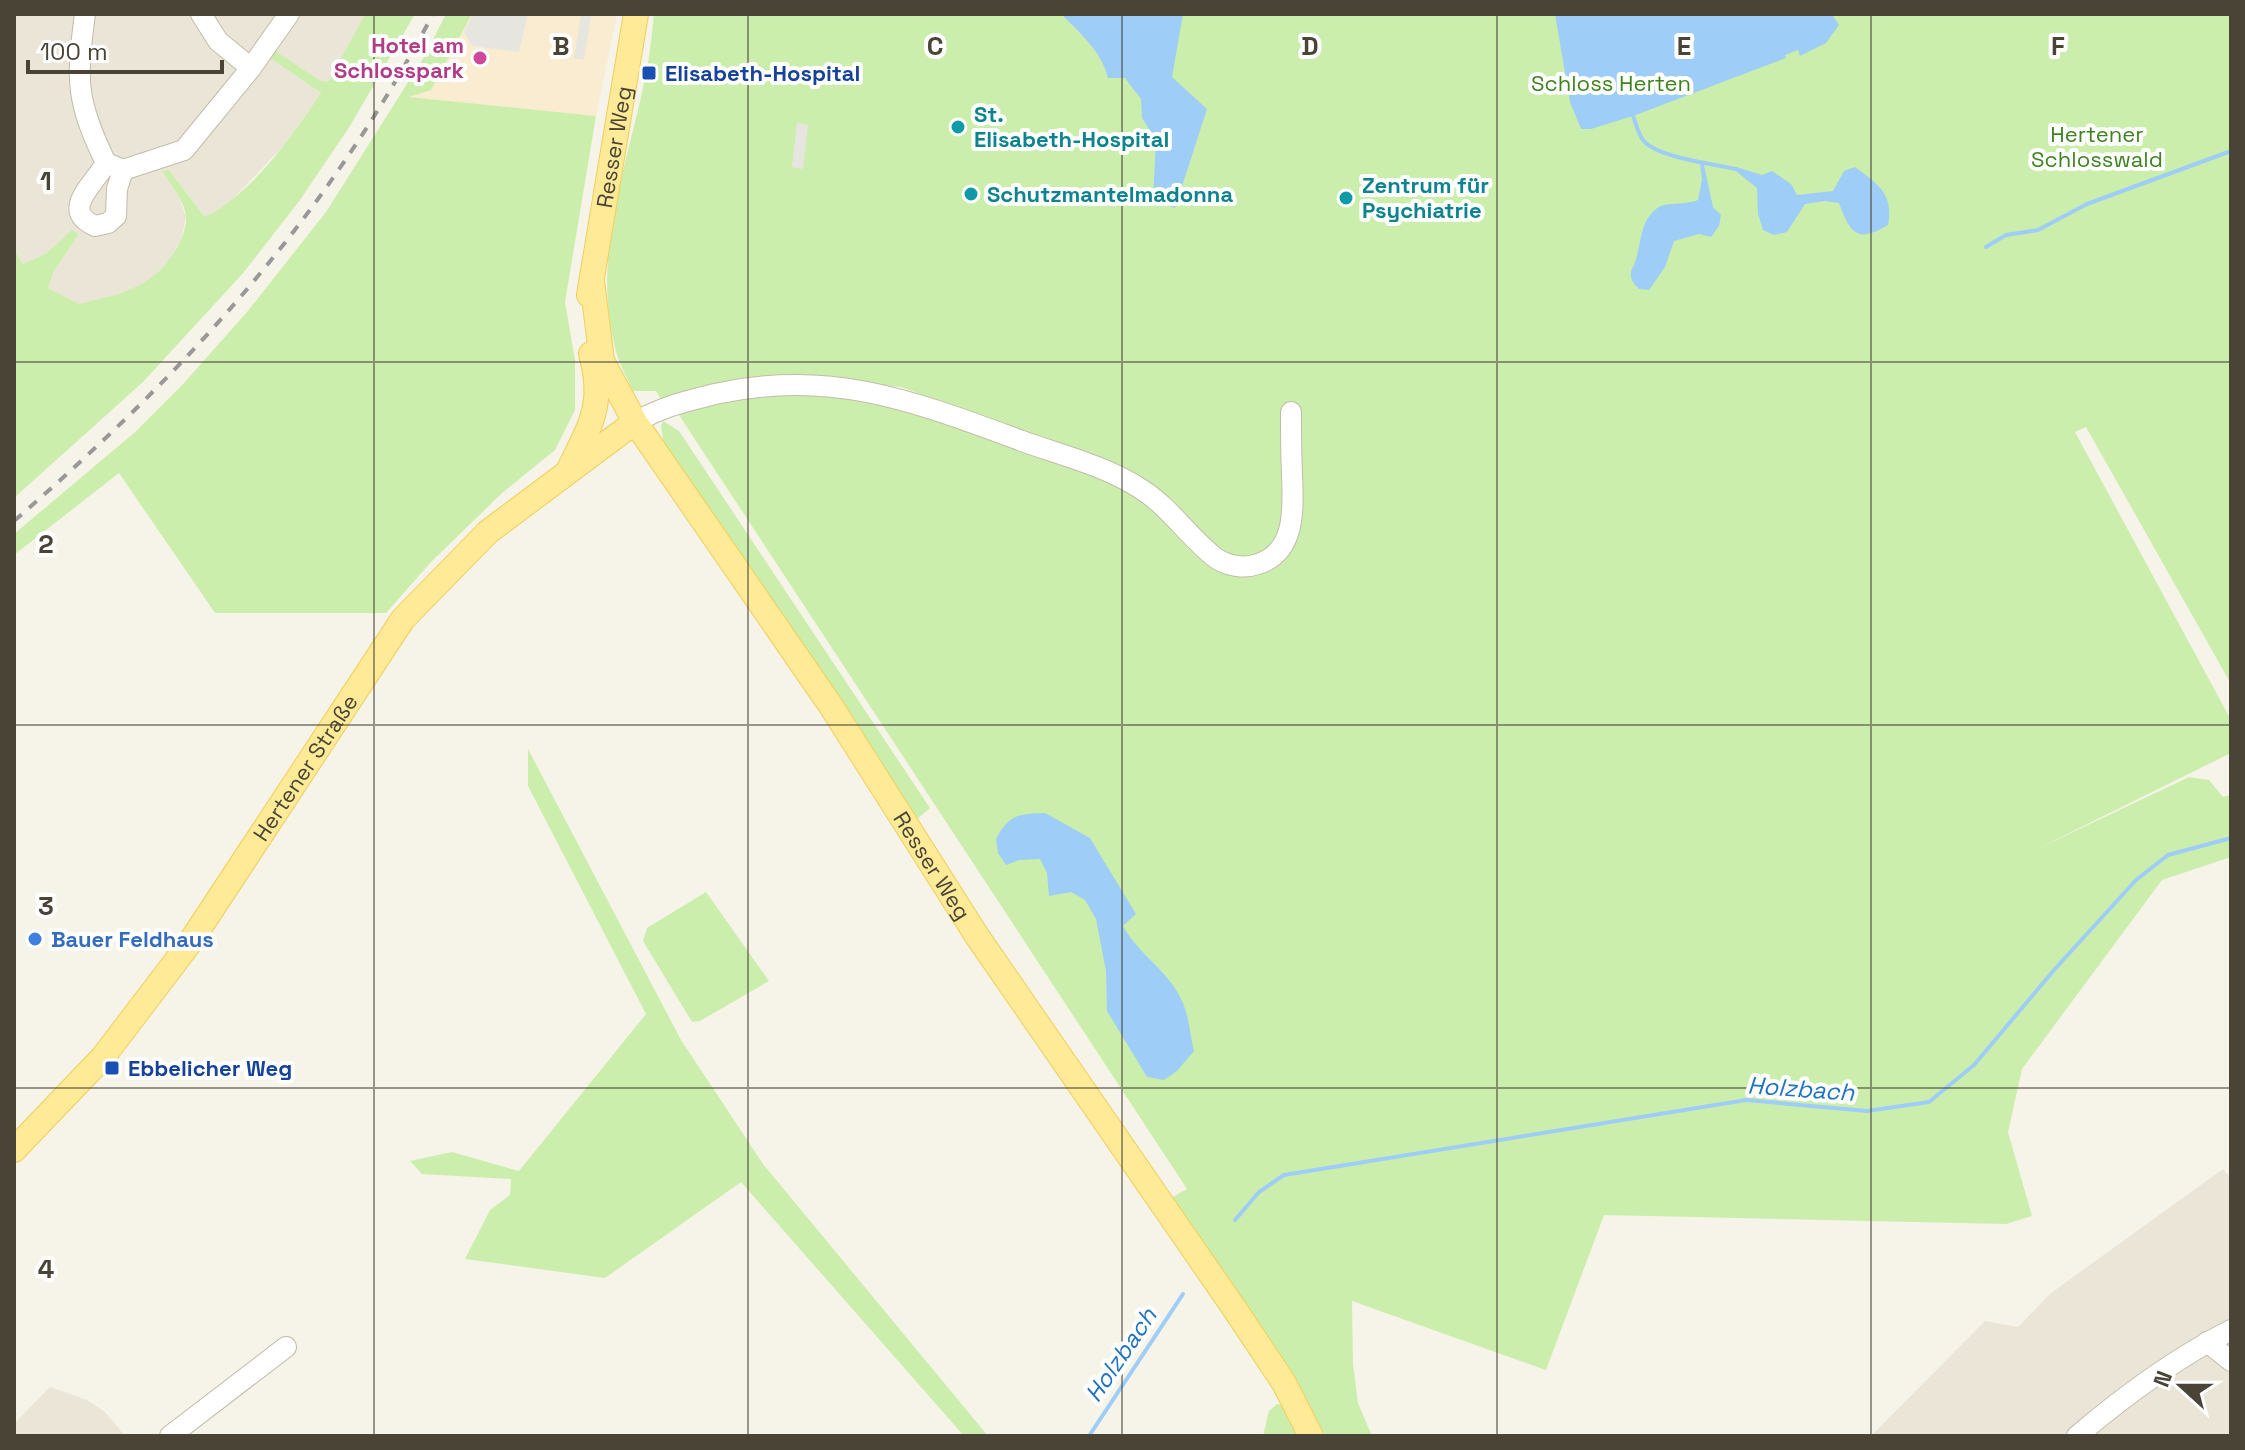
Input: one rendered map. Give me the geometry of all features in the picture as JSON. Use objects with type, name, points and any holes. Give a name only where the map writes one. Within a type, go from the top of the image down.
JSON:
[{"type":"main road","name":"Resser Weg","points":[[568,473],[597,408],[597,376],[585,314],[636,14]]},
{"type":"main road","name":"Resser Weg","points":[[592,281],[602,361],[635,422],[831,706],[977,936],[1234,1308],[1284,1383],[1311,1436]]},
{"type":"main road","name":"Hertener Straße","points":[[14,1150],[103,1057],[189,944],[403,619],[488,532],[635,422]]},
{"type":"street","points":[[85,14],[80,47],[80,100],[91,133],[114,166],[184,150],[251,68],[289,14]]},
{"type":"street","points":[[201,14],[218,41],[251,68]]},
{"type":"street","points":[[635,422],[667,405],[763,386],[823,385],[898,397],[1061,455],[1137,486],[1170,510],[1217,559],[1225,564],[1246,567],[1270,559],[1281,548],[1291,527],[1294,505],[1291,412]]},
{"type":"street","points":[[2077,1436],[2144,1384],[2207,1342],[2231,1330]]},
{"type":"street","points":[[2207,1342],[2231,1361]]},
{"type":"street","points":[[170,1436],[286,1347]]},
{"type":"shaded area","points":[[14,14],[365,14],[328,82],[319,80],[275,52],[270,58],[321,93],[285,144],[232,200],[206,218],[169,170],[163,171],[179,197],[186,217],[181,240],[170,259],[149,281],[134,289],[79,305],[48,288],[54,271],[79,234],[72,231],[47,253],[23,264],[14,249]]},
{"type":"shaded area","points":[[448,14],[617,14],[596,116],[406,97]]},
{"type":"shaded area","points":[[473,14],[528,14],[519,52],[472,46],[464,32]]},
{"type":"shaded area","points":[[581,15],[591,16],[584,60],[574,58]]},
{"type":"shaded area","points":[[797,123],[808,125],[803,169],[792,167]]},
{"type":"shaded area","points":[[2223,1169],[2231,1178],[2231,1436],[1871,1436],[1985,1321],[2018,1327],[2051,1293]]},
{"type":"shaded area","points":[[50,1387],[87,1400],[105,1412],[125,1436],[14,1436],[14,1424]]},
{"type":"green space","points":[[365,14],[415,14],[350,126],[300,200],[244,272],[143,382],[14,498],[14,249],[23,264],[47,253],[72,230],[79,234],[54,271],[48,288],[79,304],[123,292],[147,280],[158,272],[180,243],[186,223],[183,204],[162,171],[169,170],[205,217],[240,193],[270,162],[321,93],[270,58],[275,51],[319,80],[328,82]]},
{"type":"green space","points":[[446,14],[472,14],[431,90],[409,97],[596,116],[565,302],[575,360],[575,410],[555,450],[502,493],[431,562],[386,613],[215,613],[119,473],[14,555],[14,534],[134,433],[184,383],[247,312],[326,212],[424,57]]},
{"type":"green space","points":[[654,14],[2231,14],[2231,684],[2086,427],[2075,432],[2231,720],[2231,753],[2033,851],[2189,777],[2209,780],[2223,797],[2231,795],[2231,857],[2162,880],[2022,1069],[2008,1132],[2032,1216],[2006,1224],[1604,1215],[1546,1370],[1352,1301],[1353,1364],[1358,1403],[1372,1436],[1326,1436],[1167,1200],[1187,1189],[677,412],[717,401],[794,391],[876,403],[1130,489],[1217,571],[1234,575],[1139,480],[1021,430],[901,387],[781,375],[663,403],[656,391],[633,391],[618,358],[610,319],[607,282],[609,245],[648,63]]},
{"type":"green space","points":[[663,421],[679,431],[930,808],[917,819],[664,445]]},
{"type":"green space","points":[[528,749],[681,1040],[763,1164],[988,1436],[964,1436],[741,1182],[605,1278],[465,1259],[490,1210],[510,1195],[511,1179],[422,1174],[410,1161],[452,1152],[519,1171],[646,1014],[528,786]]},
{"type":"green space","points":[[706,892],[769,981],[700,1021],[692,1022],[643,941],[647,928]]},
{"type":"green space","points":[[1277,1404],[1283,1405],[1298,1436],[1263,1436],[1269,1411]]},
{"type":"water","points":[[1061,14],[1183,14],[1172,77],[1207,109],[1175,208],[1153,200],[1156,140],[1142,118],[1141,99],[1125,78],[1108,78],[1096,51]]},
{"type":"water","points":[[1555,14],[1832,14],[1839,25],[1826,43],[1800,56],[1798,50],[1785,55],[1786,58],[1633,116],[1591,129],[1581,129],[1570,102]]},
{"type":"water","points":[[1700,164],[1704,165],[1713,207],[1721,215],[1719,226],[1711,237],[1699,234],[1674,241],[1665,267],[1649,290],[1639,289],[1632,280],[1631,271],[1647,221],[1660,207],[1698,200],[1702,179]]},
{"type":"water","points":[[1736,167],[1762,175],[1772,171],[1791,184],[1797,195],[1833,191],[1844,171],[1855,167],[1877,185],[1886,198],[1889,205],[1888,225],[1869,234],[1856,232],[1847,222],[1839,203],[1825,201],[1805,204],[1787,232],[1774,235],[1763,230],[1758,214],[1757,188],[1737,172]]},
{"type":"water","points":[[1045,813],[1090,838],[1136,914],[1123,926],[1182,1001],[1194,1051],[1177,1071],[1164,1080],[1147,1077],[1107,1011],[1106,971],[1096,919],[1085,900],[1071,892],[1049,896],[1047,873],[1040,859],[1019,860],[1006,865],[998,853],[996,839],[1010,820],[1021,815]]},
{"type":"waterway","points":[[1633,116],[1641,138],[1650,146],[1673,156],[1736,169]]},
{"type":"waterway","points":[[1986,247],[2006,235],[2038,230],[2087,204],[2231,151]]},
{"type":"waterway","name":"Holzbach","points":[[1235,1220],[1259,1192],[1284,1175],[1746,1100],[1867,1111],[1929,1102],[1974,1065],[2136,880],[2168,855],[2231,838]]},
{"type":"waterway","name":"Holzbach","points":[[1089,1436],[1183,1294]]},
{"type":"railway","points":[[14,521],[138,407],[248,288],[299,225],[346,158],[433,14]]},
{"type":"place","name":"Hotel am Schlosspark","points":[[480,58]]},
{"type":"place","name":"Elisabeth-Hospital","points":[[649,73]]},
{"type":"place","name":"St. Elisabeth-Hospital","points":[[958,127]]},
{"type":"place","name":"Schutzmantelmadonna","points":[[971,194]]},
{"type":"place","name":"Zentrum für Psychiatrie","points":[[1346,198]]},
{"type":"place","name":"Bauer Feldhaus","points":[[35,939]]},
{"type":"place","name":"Ebbelicher Weg","points":[[112,1068]]},
{"type":"park label","name":"Schloss Herten","points":[[1611,83]]},
{"type":"park label","name":"Hertener Schlosswald","points":[[2097,146]]}]
